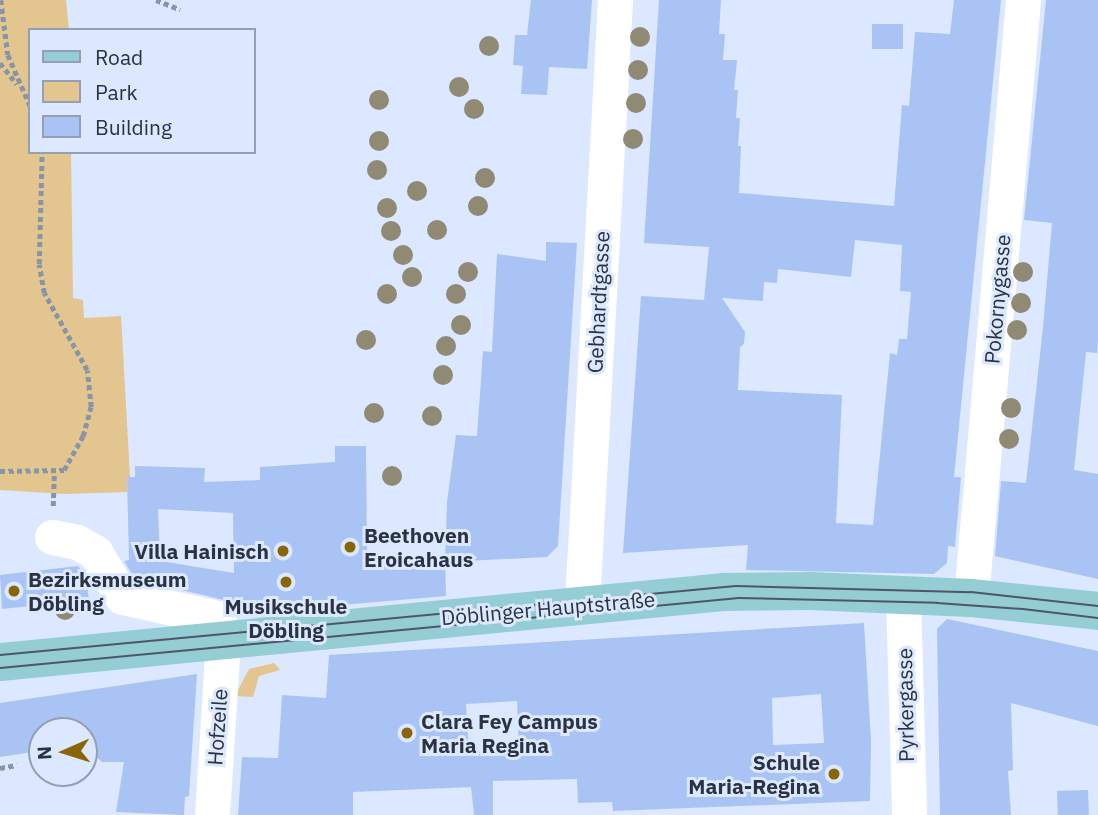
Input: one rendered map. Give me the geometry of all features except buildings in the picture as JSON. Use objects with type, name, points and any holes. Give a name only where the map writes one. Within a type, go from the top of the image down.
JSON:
[{"type":"main road","name":"Döblinger Hauptstraße","points":[[0,662],[582,604],[767,591],[971,598],[1098,611]]},
{"type":"street","name":"Gebhardtgasse","points":[[582,604],[615,0]]},
{"type":"street","name":"Pokornygasse","points":[[971,598],[1023,0]]},
{"type":"street","points":[[52,537],[77,542],[95,552],[122,597],[218,618],[223,640]]},
{"type":"street","name":"Pyrkergasse","points":[[903,596],[909,815]]},
{"type":"street","name":"Hofzeile","points":[[212,815],[223,640]]},
{"type":"path","points":[[1,0],[8,55],[23,93]]},
{"type":"path","points":[[156,0],[180,9]]},
{"type":"path","points":[[0,63],[28,102]]},
{"type":"path","points":[[0,471],[64,470],[83,436],[91,407],[87,370],[44,293],[39,264],[42,154]]},
{"type":"path","points":[[371,540],[430,540],[430,557]]},
{"type":"path","points":[[0,768],[17,765]]},
{"type":"green space","points":[[0,0],[66,0],[69,28],[28,28],[28,154],[71,154],[73,298],[83,300],[84,318],[121,316],[130,477],[127,478],[127,492],[65,494],[0,490]]},
{"type":"green space","points":[[274,663],[280,670],[259,676],[253,697],[235,696],[249,669]]},
{"type":"tram line","points":[[0,655],[736,586],[971,592],[1098,606]]},
{"type":"tram line","points":[[0,668],[739,598],[937,603],[1098,618]]},
{"type":"place","name":"Beethoven Eroicahaus","points":[[350,547]]},
{"type":"place","name":"Villa Hainisch","points":[[283,551]]},
{"type":"place","name":"Musikschule Döbling","points":[[286,582]]},
{"type":"place","name":"Bezirksmuseum Döbling","points":[[14,591]]},
{"type":"place","name":"Clara Fey Campus Maria Regina","points":[[407,733]]},
{"type":"place","name":"Schule Maria-Regina","points":[[834,774]]}]
